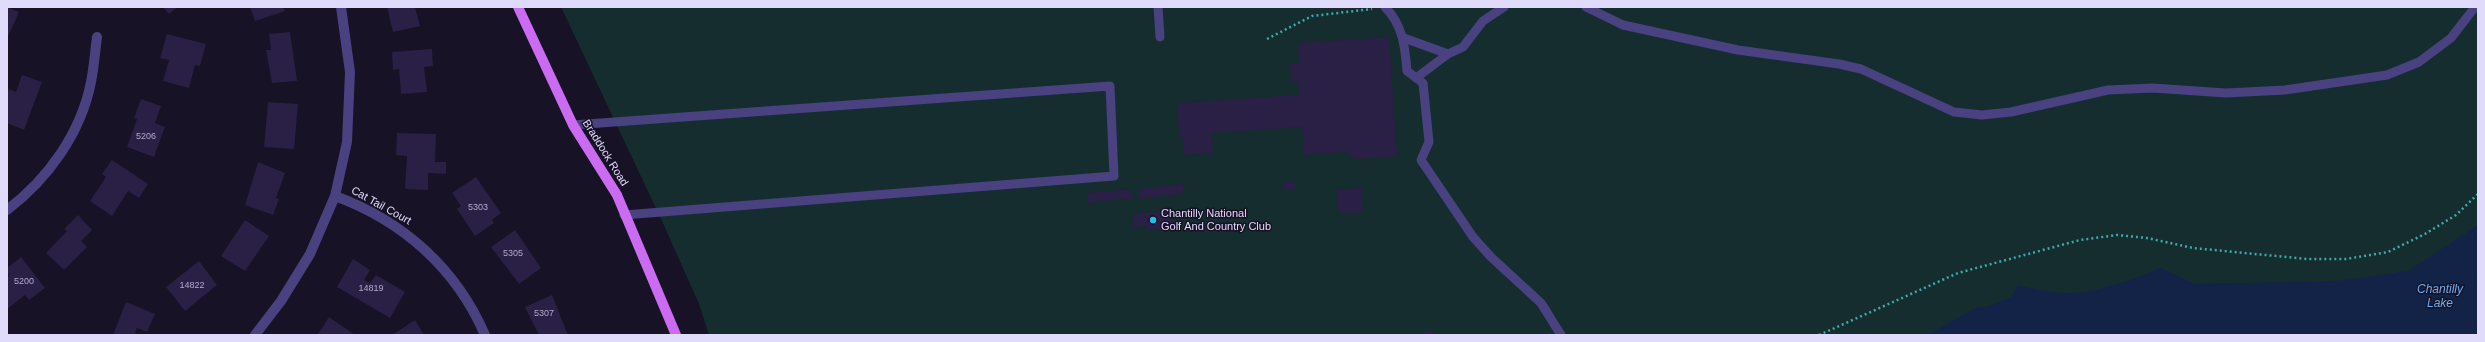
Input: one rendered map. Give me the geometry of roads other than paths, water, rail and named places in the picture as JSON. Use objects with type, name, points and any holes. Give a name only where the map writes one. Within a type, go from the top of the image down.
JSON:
[{"type":"main road","name":"Braddock Road","points":[[518,7],[573,125],[617,195],[624,215],[676,335]]},
{"type":"street","points":[[255,335],[281,302],[310,254],[335,196],[346,142],[350,72],[341,7]]},
{"type":"street","points":[[7,210],[22,198],[48,171],[68,142],[82,112],[91,83],[97,36]]},
{"type":"street","name":"Cat Tail Court","points":[[335,196],[356,204],[401,229],[430,254],[453,279],[468,300],[485,335]]},
{"type":"lane","points":[[1158,7],[1160,37]]},
{"type":"lane","points":[[1385,7],[1394,16],[1404,38],[1407,71],[1423,83],[1429,142],[1421,160],[1473,237],[1491,257],[1541,303],[1561,335]]},
{"type":"lane","points":[[1416,78],[1448,54],[1463,47],[1483,21],[1504,7]]},
{"type":"lane","points":[[1586,7],[1623,25],[1738,50],[1839,64],[1861,69],[1954,112],[1982,115],[2011,112],[2108,90],[2153,88],[2226,93],[2285,90],[2387,75],[2419,62],[2451,38],[2475,7]]},
{"type":"lane","points":[[1404,38],[1448,54]]},
{"type":"lane","points":[[573,125],[1110,86],[1114,176],[624,215]]},
{"type":"water","name":"Chantilly Lake","points":[[2478,225],[2478,335],[1928,335],[1975,308],[1989,306],[2011,297],[2018,286],[2058,293],[2076,293],[2101,289],[2161,268],[2195,284],[2338,281],[2408,271]]},
{"type":"place","name":"Chantilly National Golf And Country Club","points":[[1153,220]]}]
